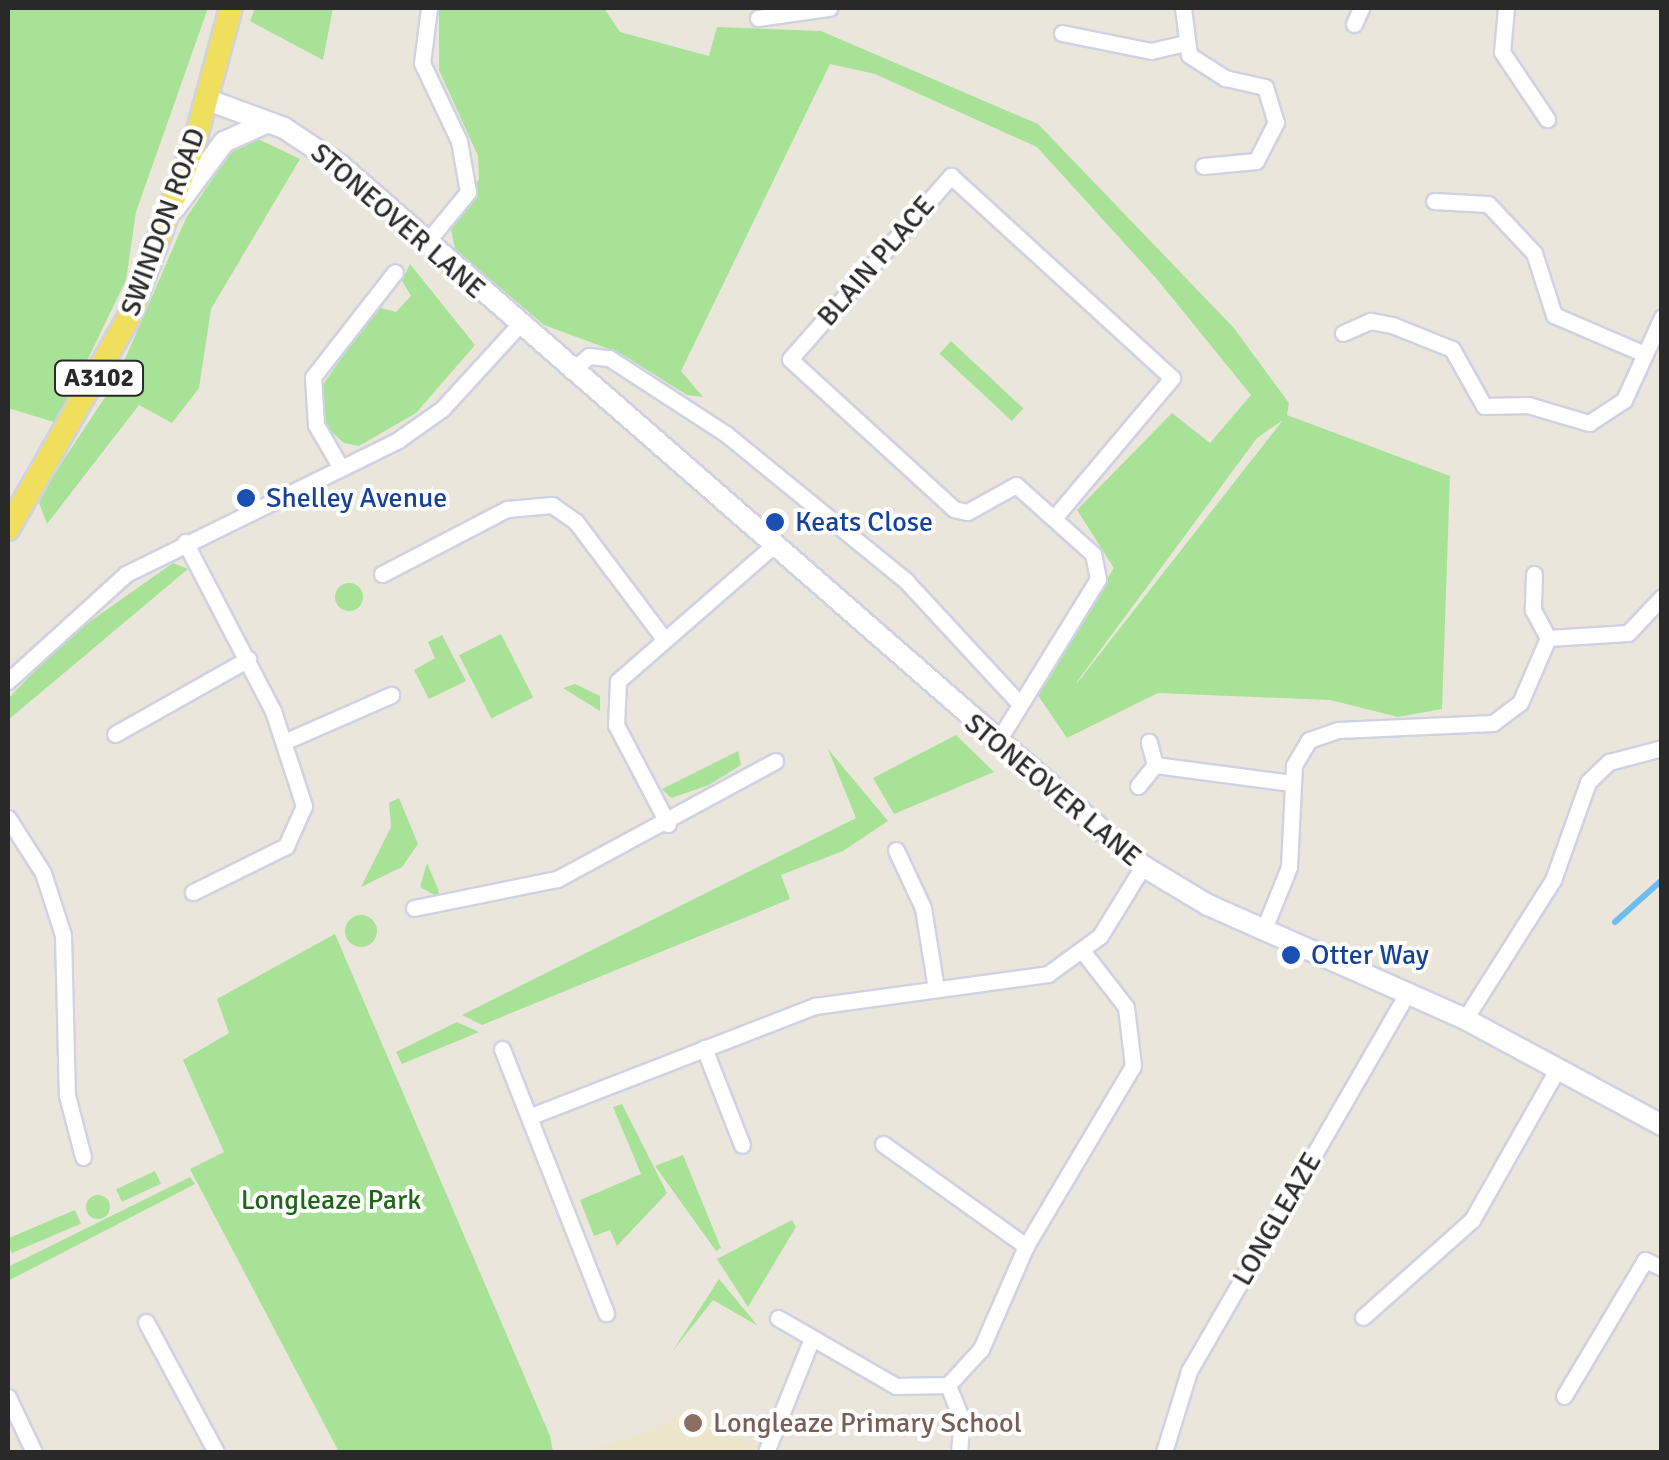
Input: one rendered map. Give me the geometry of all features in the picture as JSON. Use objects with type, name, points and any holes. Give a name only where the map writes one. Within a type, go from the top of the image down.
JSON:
[{"type":"main road","name":"SWINDON ROAD","points":[[8,529],[91,394],[168,218],[208,100],[231,8]]},
{"type":"street","points":[[426,243],[468,192],[460,142],[422,63],[429,8]]},
{"type":"street","points":[[758,18],[828,8]]},
{"type":"street","points":[[1182,44],[1183,8]]},
{"type":"street","points":[[1354,24],[1360,8]]},
{"type":"street","points":[[1506,8],[1502,52],[1547,119]]},
{"type":"street","points":[[1062,34],[1151,50],[1182,44],[1225,78],[1259,82],[1274,109],[1266,154],[1244,165],[1203,166]]},
{"type":"street","name":"STONEOVER LANE","points":[[208,100],[268,122],[322,151],[996,744],[1143,866],[1264,929],[1465,1018],[1662,1126]]},
{"type":"street","points":[[168,218],[221,144],[268,122]]},
{"type":"street","name":"BLAIN PLACE","points":[[996,744],[1100,573],[1055,517],[1010,484],[974,510],[954,509],[790,359],[951,176],[1172,378],[1055,517]]},
{"type":"street","points":[[1434,200],[1488,204],[1534,253],[1554,315],[1640,352]]},
{"type":"street","points":[[341,468],[316,425],[313,377],[390,279],[399,296]]},
{"type":"street","points":[[1343,333],[1370,321],[1392,326],[1452,349],[1484,406],[1528,404],[1589,422],[1619,407],[1640,352],[1662,317]]},
{"type":"street","points":[[8,681],[83,605],[185,542],[341,468],[442,409],[518,326]]},
{"type":"street","name":"STONEOVER LANE","points":[[571,371],[589,356],[610,358],[726,434],[906,581],[1020,704]]},
{"type":"street","points":[[382,574],[507,509],[552,506],[576,522],[662,636]]},
{"type":"street","points":[[185,542],[248,659],[286,742],[304,806],[293,838],[193,892]]},
{"type":"street","points":[[668,824],[613,708],[626,667],[772,546]]},
{"type":"street","points":[[1264,929],[1292,851],[1292,783],[1297,756],[1317,734],[1502,718],[1525,693],[1548,638],[1534,610],[1534,574]]},
{"type":"street","points":[[1548,638],[1628,633],[1662,597]]},
{"type":"street","points":[[115,734],[248,659]]},
{"type":"street","points":[[286,742],[392,695]]},
{"type":"street","points":[[1148,742],[1155,765]]},
{"type":"street","points":[[1465,1018],[1553,880],[1588,782],[1610,762],[1662,748]]},
{"type":"street","points":[[414,908],[536,888],[668,824],[775,761]]},
{"type":"street","points":[[1155,765],[1292,783]]},
{"type":"street","points":[[1138,786],[1155,765]]},
{"type":"street","points":[[8,818],[43,873],[63,935],[67,1096],[83,1157]]},
{"type":"street","points":[[896,850],[919,894],[934,984]]},
{"type":"street","points":[[531,1116],[815,1006],[934,984],[1037,977],[1084,953],[1143,866]]},
{"type":"street","points":[[778,1318],[896,1386],[948,1385],[981,1349],[1026,1246],[1134,1066],[1126,1007],[1084,953]]},
{"type":"street","name":"LONGLEAZE","points":[[1164,1452],[1189,1371],[1407,993]]},
{"type":"street","points":[[704,1048],[742,1145]]},
{"type":"street","points":[[502,1049],[606,1312]]},
{"type":"street","points":[[1362,1317],[1472,1220],[1558,1068]]},
{"type":"street","points":[[883,1144],[1026,1246]]},
{"type":"street","points":[[1564,1396],[1646,1260],[1662,1268]]},
{"type":"street","points":[[146,1322],[216,1452]]},
{"type":"street","points":[[766,1452],[812,1338]]},
{"type":"street","points":[[948,1385],[962,1420],[959,1452]]},
{"type":"street","points":[[8,1397],[34,1452]]},
{"type":"shaded area","name":"Longleaze Primary School","points":[[692,1406],[765,1452],[581,1452],[652,1431]]},
{"type":"green space","points":[[8,8],[208,8],[136,212],[126,280],[57,423],[8,408]]},
{"type":"green space","points":[[255,8],[333,8],[323,60],[250,21]]},
{"type":"green space","points":[[439,8],[604,8],[620,32],[709,56],[717,27],[821,31],[1038,124],[1233,327],[1289,403],[1287,415],[1450,476],[1442,709],[1398,717],[1330,700],[1158,693],[1067,738],[1037,694],[1114,568],[1077,510],[1172,413],[1210,443],[1251,395],[1156,278],[1037,147],[875,74],[830,64],[681,371],[703,397],[687,395],[620,353],[544,325],[455,249],[451,230],[479,179],[478,156],[439,70]],"holes":[[[1283,420],[1077,683],[1257,438]]]},
{"type":"green space","points":[[258,139],[300,159],[211,309],[199,388],[172,423],[139,405],[47,524],[39,503],[47,485],[115,382],[186,218],[230,153]]},
{"type":"green space","points":[[410,264],[475,345],[416,413],[359,446],[344,443],[327,428],[320,389],[377,307],[396,312],[411,296],[402,281]]},
{"type":"green space","points":[[951,341],[1023,409],[1012,421],[939,353]]},
{"type":"green space","points":[[173,563],[188,569],[8,720],[8,699],[65,639]]},
{"type":"green space","points":[[349,583],[359,587],[363,597],[359,607],[349,611],[339,607],[335,597],[339,587]]},
{"type":"green space","points":[[501,634],[533,697],[491,719],[459,655]]},
{"type":"green space","points":[[442,635],[466,681],[429,699],[414,670],[435,658],[428,642]]},
{"type":"green space","points":[[575,684],[600,696],[600,711],[563,688]]},
{"type":"green space","points":[[956,735],[994,772],[894,814],[873,778]]},
{"type":"green space","points":[[828,749],[888,821],[843,851],[781,875],[790,899],[482,1025],[462,1015],[856,818]]},
{"type":"green space","points":[[738,751],[741,765],[709,785],[671,798],[662,789]]},
{"type":"green space","points":[[399,798],[418,844],[402,867],[361,887],[391,827],[389,803]]},
{"type":"green space","points":[[427,863],[438,889],[440,898],[420,887]]},
{"type":"green space","points":[[361,915],[372,920],[377,931],[372,942],[361,947],[350,942],[345,931],[350,920]]},
{"type":"green space","name":"Longleaze Park","points":[[335,934],[550,1436],[553,1452],[339,1452],[190,1169],[224,1152],[183,1060],[229,1033],[217,999]]},
{"type":"green space","points":[[457,1022],[479,1032],[402,1064],[396,1052]]},
{"type":"green space","points":[[622,1104],[667,1193],[617,1246],[610,1230],[594,1236],[580,1200],[641,1174],[613,1107]]},
{"type":"green space","points":[[683,1155],[721,1248],[716,1251],[655,1166]]},
{"type":"green space","points":[[155,1171],[161,1184],[122,1202],[116,1189]]},
{"type":"green space","points":[[190,1177],[195,1184],[8,1281],[8,1267]]},
{"type":"green space","points":[[98,1195],[107,1198],[107,1216],[98,1219],[89,1216],[86,1207],[89,1198]]},
{"type":"green space","points":[[75,1210],[81,1224],[12,1253],[8,1238]]},
{"type":"green space","points":[[792,1220],[796,1227],[748,1307],[717,1259]]},
{"type":"green space","points":[[719,1279],[758,1326],[713,1300],[672,1352]]},
{"type":"waterway","points":[[1615,922],[1662,880]]},
{"type":"place","name":"Shelley Avenue","points":[[246,498]]},
{"type":"place","name":"Keats Close","points":[[775,522]]},
{"type":"place","name":"Otter Way","points":[[1291,955]]},
{"type":"place","name":"Longleaze Primary School","points":[[693,1423]]}]
